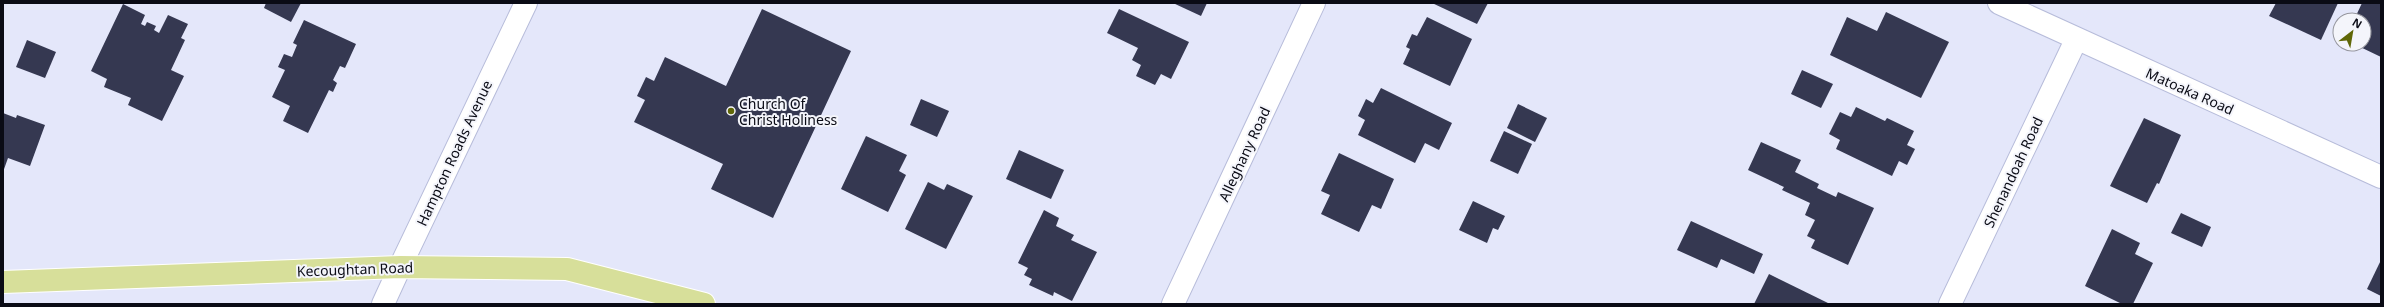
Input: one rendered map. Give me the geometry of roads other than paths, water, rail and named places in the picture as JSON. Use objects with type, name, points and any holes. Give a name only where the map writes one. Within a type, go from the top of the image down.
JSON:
[{"type":"main road","name":"Kecoughtan Road","points":[[3,282],[400,267],[567,269],[704,304]]},
{"type":"street","name":"Hampton Roads Avenue","points":[[383,304],[526,3]]},
{"type":"street","name":"Alleghany Road","points":[[1174,304],[1314,3]]},
{"type":"street","name":"Matoaka Road","points":[[1999,3],[2076,40],[2381,177]]},
{"type":"street","name":"Shenandoah Road","points":[[1950,304],[2076,40]]},
{"type":"place","name":"Church Of Christ Holiness","points":[[731,111]]}]
